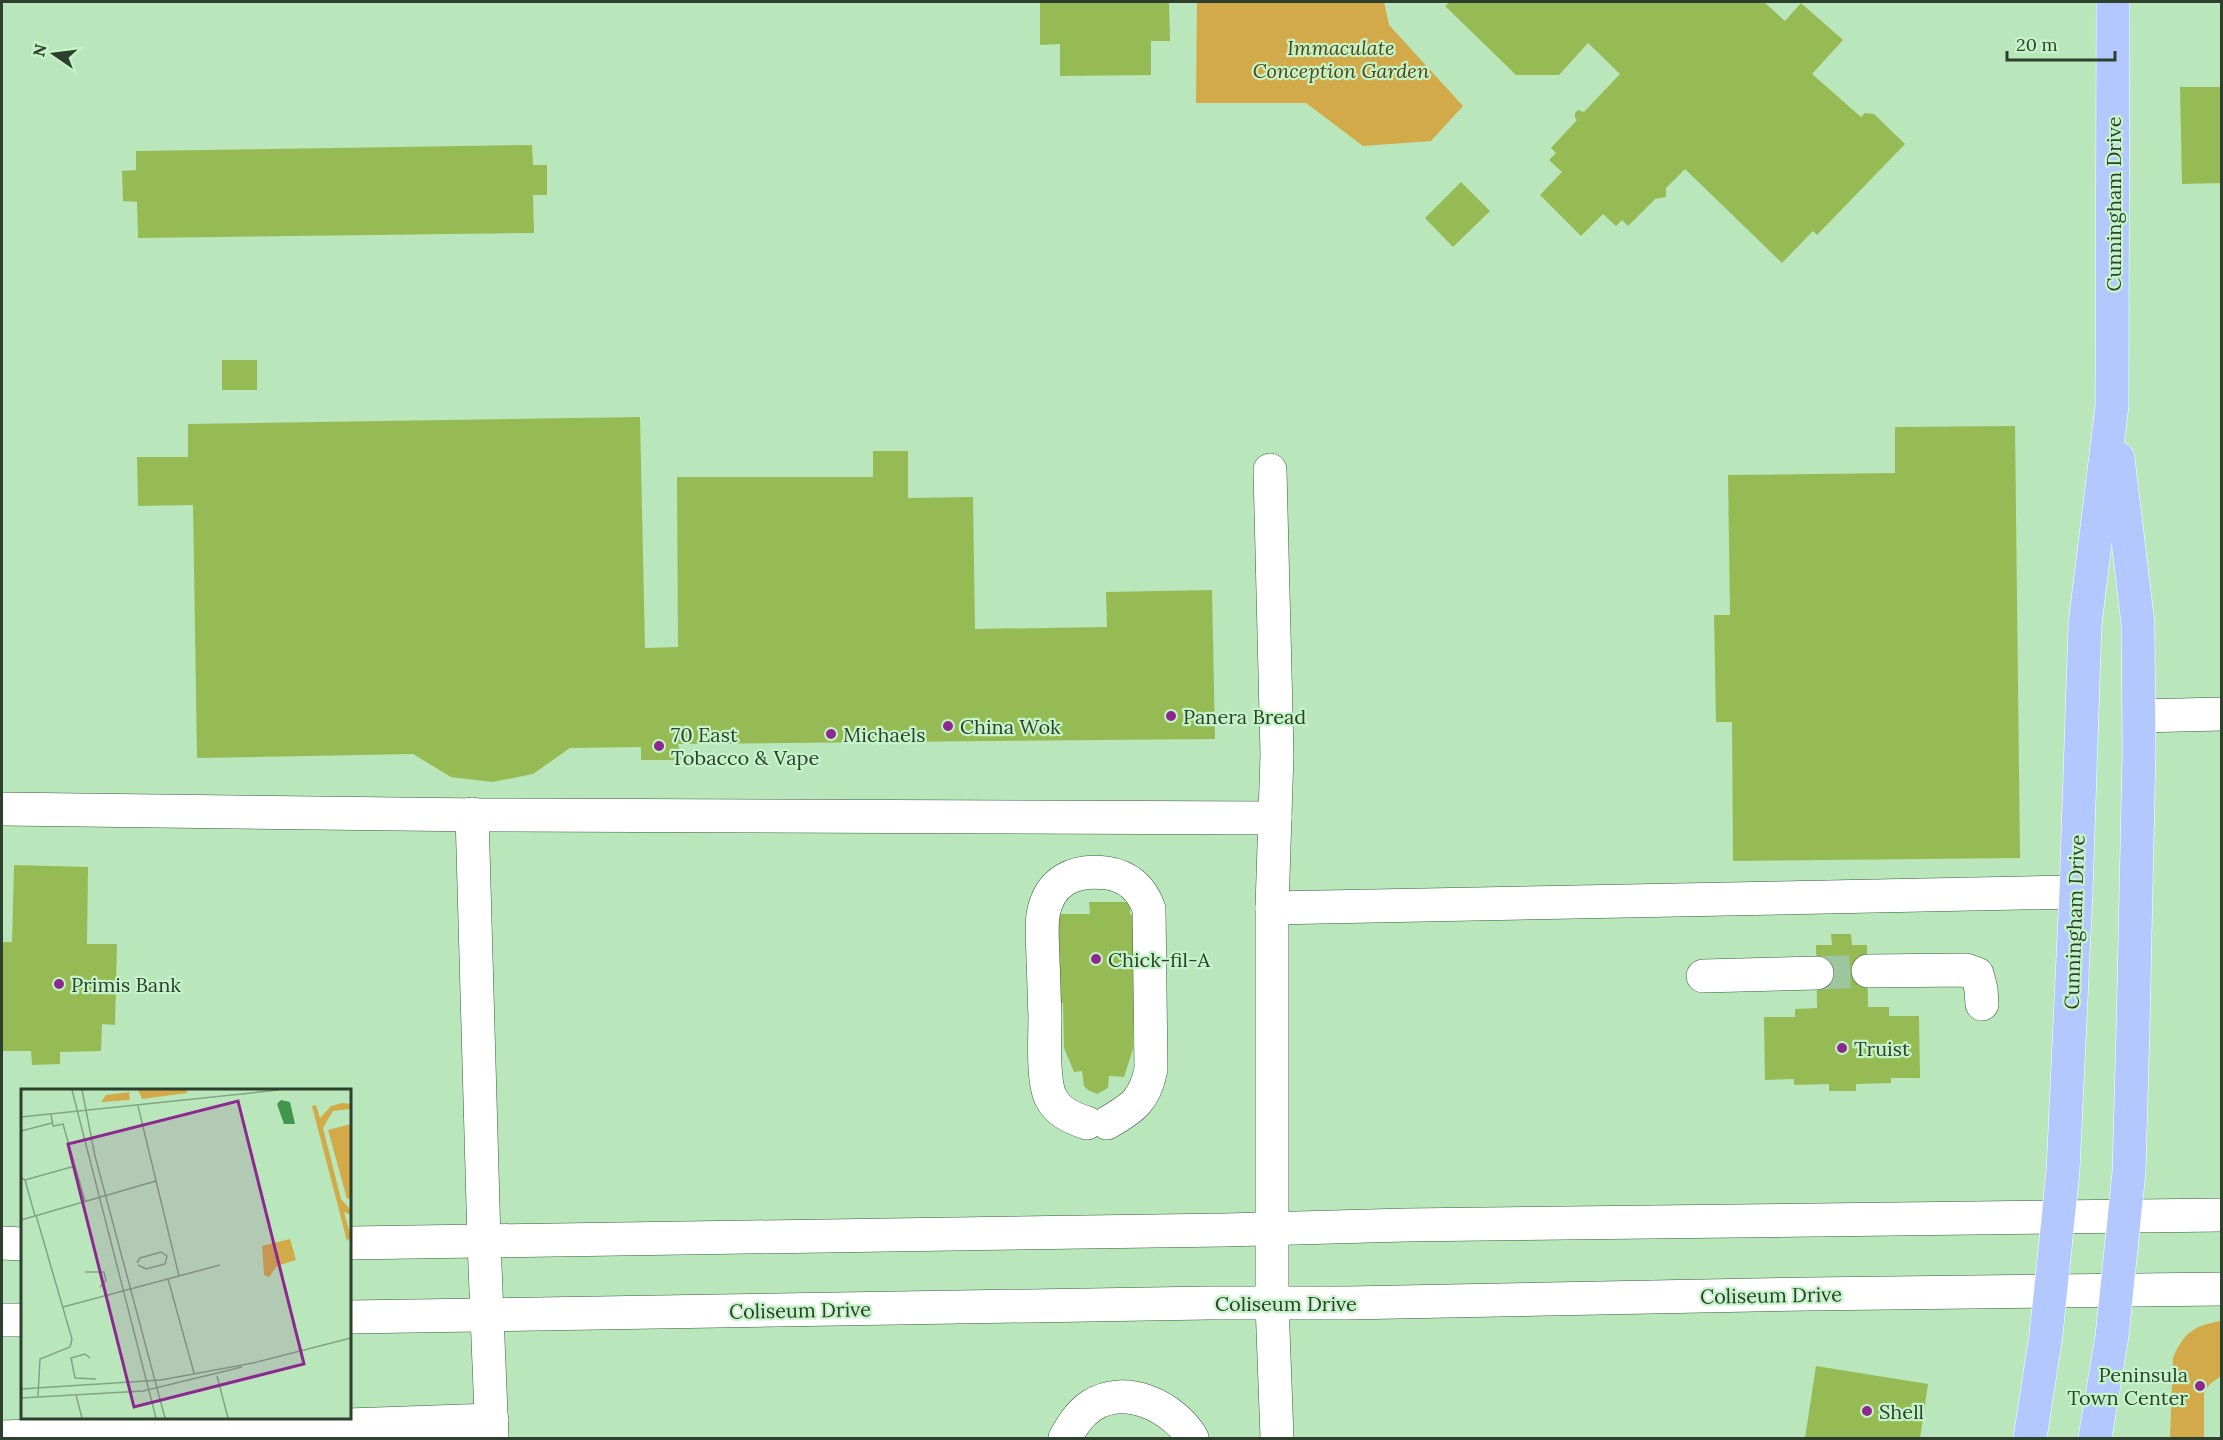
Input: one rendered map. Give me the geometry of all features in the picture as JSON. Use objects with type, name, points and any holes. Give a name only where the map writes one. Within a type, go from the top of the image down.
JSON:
[{"type":"main road","name":"Cunningham Drive","points":[[2030,1438],[2046,1335],[2063,1171],[2085,624],[2112,406],[2113,2]]},
{"type":"main road","name":"Cunningham Drive","points":[[2095,1438],[2112,1336],[2130,1160],[2139,716],[2138,624],[2112,406]]},
{"type":"street","points":[[1270,470],[1277,743],[1272,908],[1272,1303],[1276,1438]]},
{"type":"street","points":[[2139,716],[2222,714]]},
{"type":"street","points":[[2,809],[1275,818]]},
{"type":"street","points":[[2,1437],[492,1429],[484,1241],[472,814]]},
{"type":"street","points":[[1078,872],[1110,873],[1126,878],[1144,895],[1149,909],[1151,1069],[1148,1082],[1136,1104],[1097,1123],[1063,1112],[1055,1105],[1049,1095],[1046,1063],[1043,915],[1055,889],[1065,879],[1078,872]]},
{"type":"street","points":[[1272,908],[2076,892]]},
{"type":"street","points":[[1868,971],[1966,970],[1977,974],[1982,989],[1982,1004]]},
{"type":"street","points":[[1703,976],[1817,973]]},
{"type":"street","points":[[351,1243],[1406,1225],[2222,1215]]},
{"type":"street","points":[[2,1243],[21,1244]]},
{"type":"street","name":"Coliseum Drive","points":[[351,1317],[2222,1289]]},
{"type":"street","points":[[2,1320],[21,1320]]},
{"type":"street","points":[[1065,1438],[1073,1424],[1093,1405],[1118,1398],[1147,1401],[1162,1408],[1175,1417],[1192,1438]]},
{"type":"green space","name":"Immaculate Conception Garden","points":[[1197,2],[1384,2],[1389,25],[1463,106],[1431,141],[1363,146],[1306,103],[1196,103]]},
{"type":"green space","name":"Peninsula Town Center","points":[[2221,1321],[2221,1376],[2204,1392],[2204,1438],[2170,1438],[2173,1358],[2181,1342],[2191,1332],[2204,1325]]},
{"type":"building","points":[[1040,2],[1169,2],[1170,41],[1151,41],[1151,75],[1060,76],[1060,44],[1040,45]]},
{"type":"building","points":[[1450,2],[1764,2],[1785,21],[1801,3],[1843,40],[1812,74],[1861,117],[1865,113],[1874,114],[1905,144],[1817,235],[1813,231],[1782,263],[1685,169],[1666,188],[1666,197],[1655,199],[1628,226],[1622,220],[1616,226],[1603,214],[1581,236],[1540,195],[1562,172],[1549,160],[1556,153],[1551,148],[1577,120],[1575,113],[1578,110],[1584,112],[1620,74],[1588,43],[1559,75],[1516,75],[1445,6]]},
{"type":"building","points":[[2180,87],[2222,87],[2222,183],[2182,184]]},
{"type":"building","points":[[532,145],[533,165],[547,165],[547,195],[533,195],[534,233],[138,238],[137,202],[123,201],[122,171],[136,170],[136,151]]},
{"type":"building","points":[[1461,182],[1490,211],[1453,247],[1425,218]]},
{"type":"building","points":[[222,360],[257,360],[257,390],[222,390]]},
{"type":"building","points":[[640,417],[645,648],[678,647],[677,477],[873,477],[873,451],[908,451],[908,498],[973,497],[975,629],[1107,627],[1106,592],[1212,590],[1215,739],[678,744],[682,760],[641,760],[641,747],[570,748],[533,774],[492,782],[451,777],[413,754],[197,758],[193,505],[138,506],[137,457],[188,457],[188,424]]},
{"type":"building","points":[[2015,426],[2020,858],[1733,861],[1732,722],[1716,722],[1714,615],[1730,615],[1728,475],[1895,473],[1895,427]]},
{"type":"building","name":"Primis Bank","points":[[14,865],[88,867],[87,944],[117,944],[115,1025],[102,1024],[101,1051],[60,1052],[60,1064],[32,1065],[31,1051],[2,1051],[2,942],[12,942]]},
{"type":"building","name":"Chick-fil-A","points":[[1089,902],[1130,902],[1130,915],[1133,914],[1141,1021],[1133,1021],[1133,1049],[1124,1077],[1109,1076],[1108,1088],[1097,1094],[1084,1086],[1082,1071],[1074,1072],[1064,1048],[1063,1003],[1058,1004],[1057,914],[1090,914]]},
{"type":"building","name":"Truist","points":[[1831,934],[1851,934],[1852,945],[1867,945],[1868,1007],[1889,1007],[1889,1016],[1919,1016],[1920,1078],[1891,1078],[1891,1083],[1856,1084],[1856,1091],[1829,1091],[1829,1084],[1794,1085],[1794,1079],[1765,1080],[1764,1017],[1795,1017],[1795,1009],[1817,1008],[1816,945],[1832,945]]},
{"type":"building","name":"Shell","points":[[1816,1366],[1928,1384],[1920,1438],[1805,1438]]},
{"type":"tunnel","points":[[1817,973],[1868,971]]},
{"type":"place","name":"Panera Bread","points":[[1171,716]]},
{"type":"place","name":"China Wok","points":[[948,726]]},
{"type":"place","name":"Michaels","points":[[831,734]]},
{"type":"place","name":"70 East Tobacco & Vape","points":[[659,746]]},
{"type":"place","name":"Chick-fil-A","points":[[1096,959]]},
{"type":"place","name":"Primis Bank","points":[[59,984]]},
{"type":"place","name":"Truist","points":[[1842,1048]]},
{"type":"place","name":"Peninsula Town Center","points":[[2200,1386]]},
{"type":"place","name":"Shell","points":[[1867,1411]]}]
